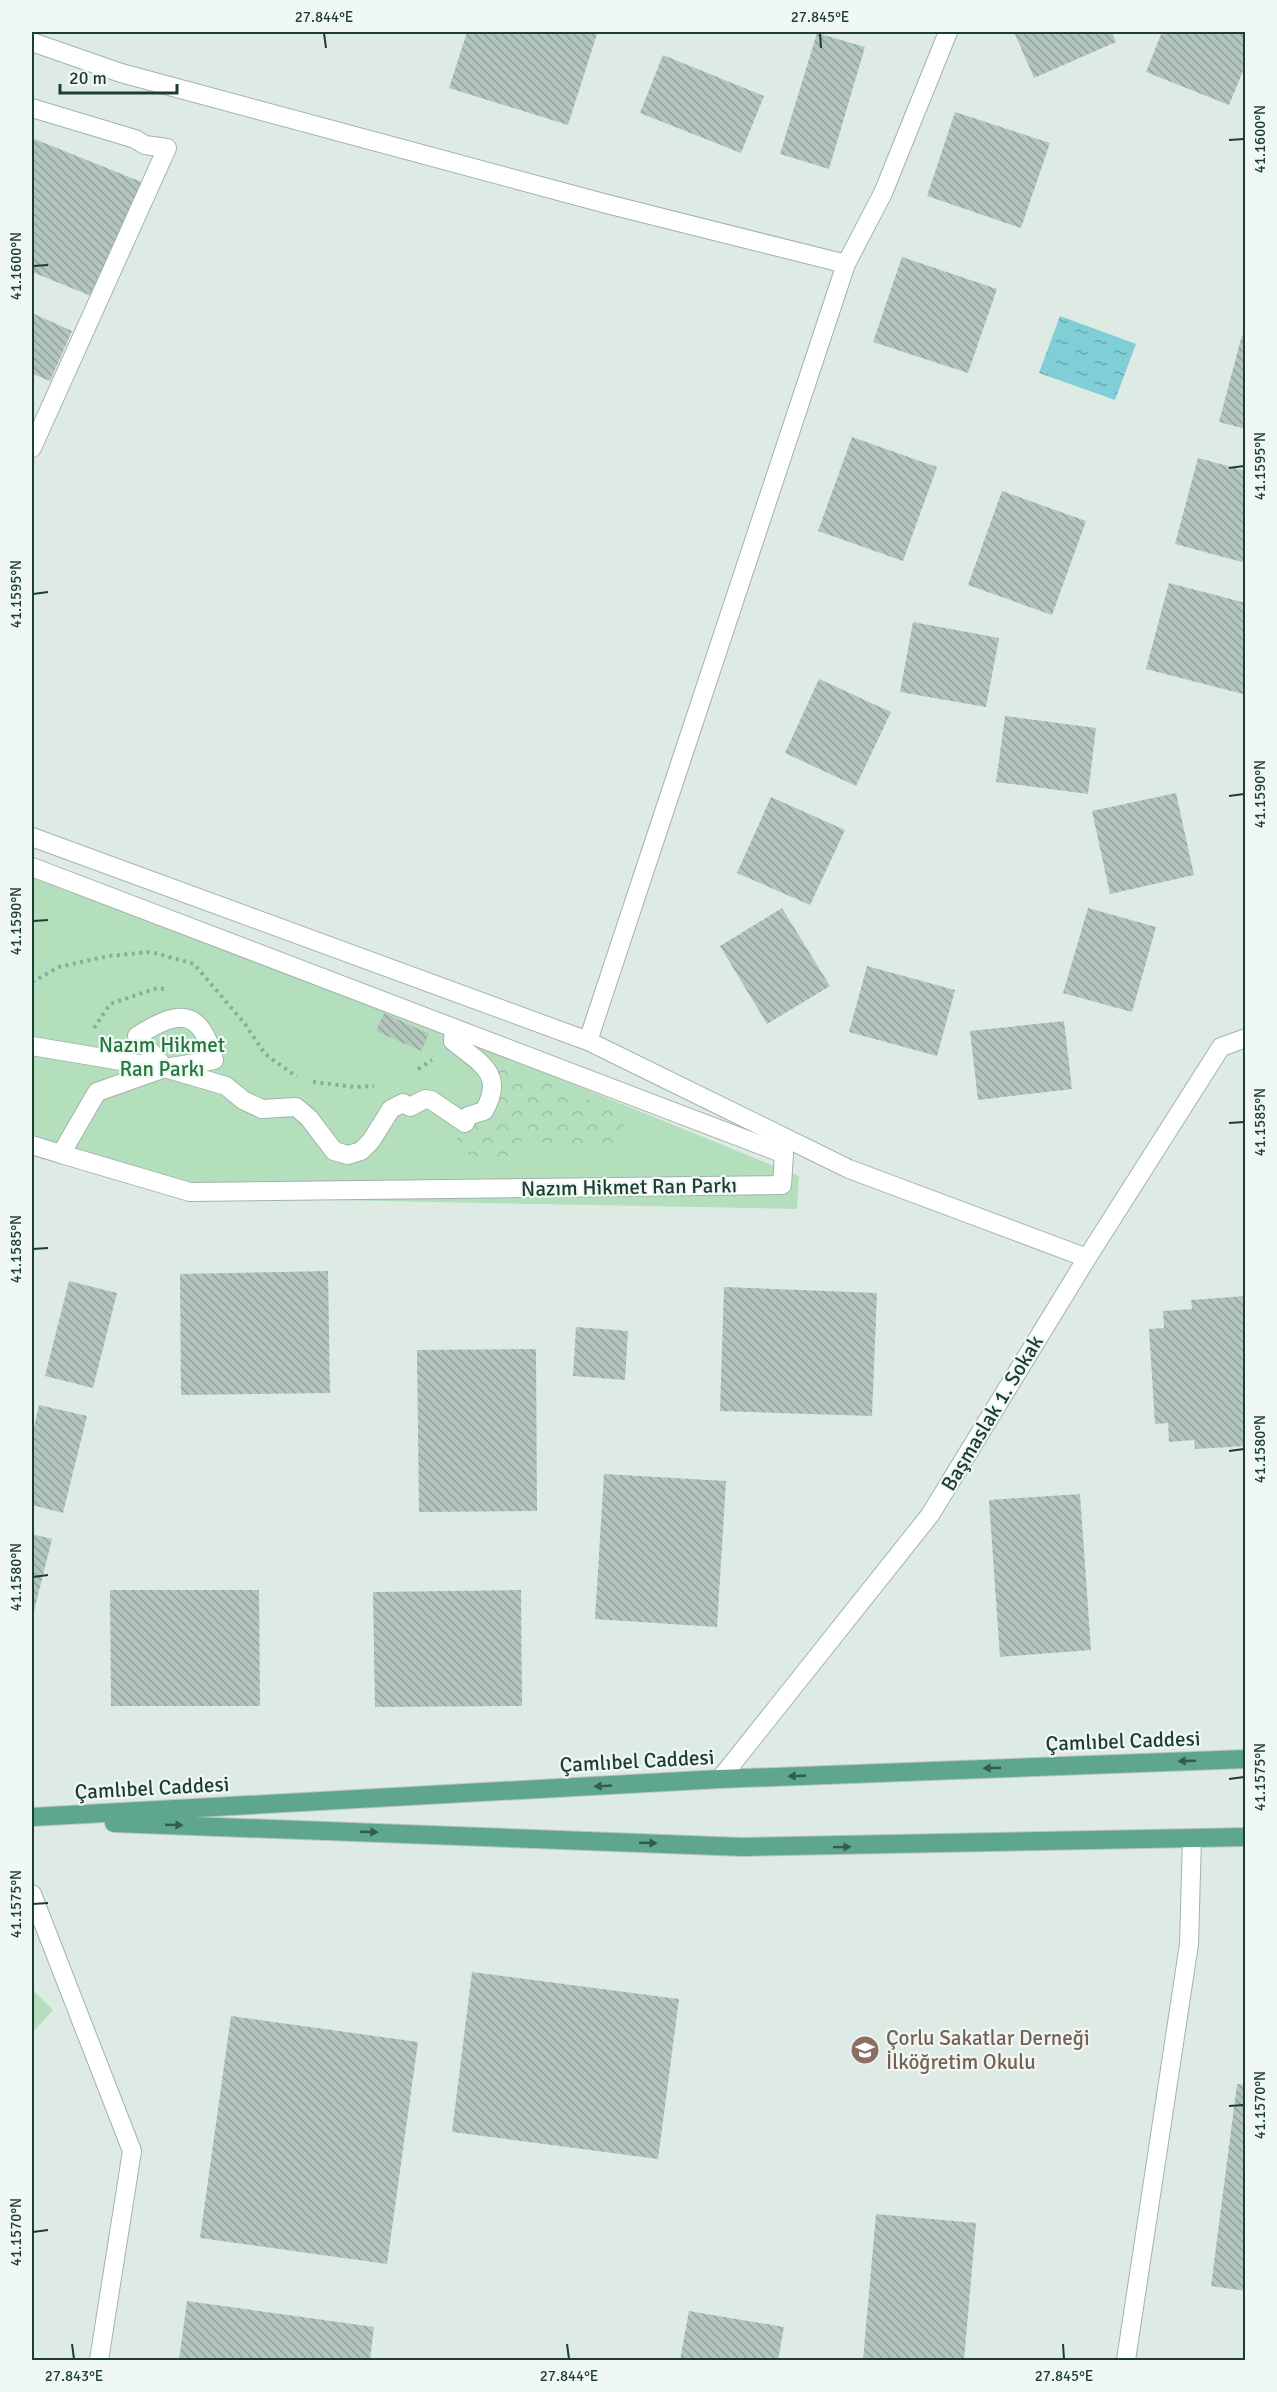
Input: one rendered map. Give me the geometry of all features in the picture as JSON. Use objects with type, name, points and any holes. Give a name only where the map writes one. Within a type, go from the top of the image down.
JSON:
[{"type":"main road","name":"Çamlıbel Caddesi","points":[[32,1818],[720,1779],[1245,1759]]},
{"type":"main road","points":[[32,1818],[743,1847],[1245,1837]]},
{"type":"street","points":[[588,1041],[846,264],[883,193],[948,32]]},
{"type":"street","points":[[32,42],[121,73],[607,204],[846,264]]},
{"type":"street","points":[[32,108],[145,145],[167,148],[32,448]]},
{"type":"street","points":[[32,837],[588,1041],[849,1168],[1087,1258]]},
{"type":"street","name":"Nazım Hikmet Ran Parkı","points":[[32,867],[454,1035],[784,1154],[782,1185],[190,1192],[32,1145]]},
{"type":"street","name":"Nazım Hikmet Ran Parkı","points":[[32,1046],[165,1068],[226,1086],[243,1100],[262,1109],[296,1107],[309,1118],[334,1151],[348,1155],[366,1146],[391,1109],[403,1103],[410,1107],[425,1099],[431,1100],[465,1123],[468,1116],[484,1111],[493,1096],[493,1083],[483,1064],[454,1035]]},
{"type":"street","name":"Başmaslak 1. Sokak","points":[[720,1779],[930,1515],[1087,1258],[1221,1047],[1245,1038]]},
{"type":"street","points":[[61,1154],[98,1092],[165,1068]]},
{"type":"street","points":[[1126,2361],[1188,1944],[1192,1838]]},
{"type":"street","points":[[32,1894],[132,2151],[99,2361]]},
{"type":"path","points":[[32,982],[59,966],[108,956],[151,952],[194,964],[245,1024],[265,1054],[303,1080],[355,1088],[376,1085]]},
{"type":"path","points":[[90,1033],[110,1004],[157,988],[166,989]]},
{"type":"path","points":[[417,1070],[445,1051],[454,1035]]},
{"type":"green space","name":"Nazım Hikmet Ran Parkı","points":[[32,867],[92,889],[799,1176],[797,1209],[179,1197],[32,1156]]},
{"type":"green space","points":[[499,1062],[624,1114],[625,1130],[620,1143],[611,1147],[588,1150],[552,1145],[532,1138],[519,1142],[513,1153],[491,1164],[470,1156],[457,1140],[452,1124],[478,1121],[493,1114],[497,1109],[500,1100],[497,1072]]},
{"type":"green space","points":[[32,1989],[53,2010],[32,2033]]},
{"type":"water","points":[[1060,316],[1136,344],[1115,400],[1039,373]]},
{"type":"building","points":[[467,32],[588,32],[597,34],[568,125],[449,88]]},
{"type":"building","points":[[1014,32],[1112,32],[1116,42],[1034,78]]},
{"type":"building","points":[[1162,32],[1246,32],[1246,64],[1229,105],[1146,72]]},
{"type":"building","points":[[817,33],[865,47],[829,169],[780,154]]},
{"type":"building","points":[[663,55],[764,96],[741,153],[640,113]]},
{"type":"building","points":[[955,112],[1050,143],[1021,228],[927,196]]},
{"type":"building","points":[[32,138],[144,183],[96,298],[32,272]]},
{"type":"building","points":[[902,257],[997,289],[968,373],[873,342]]},
{"type":"building","points":[[32,313],[72,331],[50,381],[33,374],[32,379]]},
{"type":"building","points":[[1242,335],[1246,336],[1246,429],[1219,422]]},
{"type":"building","points":[[852,437],[937,467],[903,561],[818,531]]},
{"type":"building","points":[[1198,458],[1246,471],[1246,563],[1175,544]]},
{"type":"building","points":[[1002,491],[1086,521],[1052,615],[968,585]]},
{"type":"building","points":[[1169,583],[1246,603],[1246,684],[1243,694],[1146,669]]},
{"type":"building","points":[[913,622],[999,638],[986,707],[900,692]]},
{"type":"building","points":[[819,679],[891,712],[856,786],[785,753]]},
{"type":"building","points":[[1005,716],[1096,728],[1088,794],[996,782]]},
{"type":"building","points":[[1176,793],[1194,875],[1110,894],[1092,811]]},
{"type":"building","points":[[771,797],[845,830],[810,905],[737,873]]},
{"type":"building","points":[[782,908],[830,986],[767,1024],[720,946]]},
{"type":"building","points":[[1088,908],[1156,927],[1132,1012],[1063,993]]},
{"type":"building","points":[[867,966],[955,990],[937,1056],[849,1032]]},
{"type":"building","points":[[384,1013],[429,1034],[421,1051],[376,1031]]},
{"type":"building","points":[[1064,1021],[1072,1089],[978,1100],[970,1031]]},
{"type":"building","points":[[328,1271],[330,1393],[181,1395],[180,1274]]},
{"type":"building","points":[[69,1281],[117,1293],[93,1388],[45,1376]]},
{"type":"building","points":[[724,1287],[877,1293],[872,1416],[720,1411]]},
{"type":"building","points":[[1246,1296],[1246,1446],[1195,1449],[1194,1440],[1169,1442],[1168,1423],[1155,1424],[1149,1329],[1164,1328],[1163,1311],[1192,1309],[1191,1300]]},
{"type":"building","points":[[576,1327],[628,1331],[625,1380],[573,1376]]},
{"type":"building","points":[[536,1349],[537,1511],[419,1512],[417,1350]]},
{"type":"building","points":[[39,1405],[87,1416],[63,1513],[32,1505],[32,1436]]},
{"type":"building","points":[[604,1474],[726,1481],[717,1627],[595,1619]]},
{"type":"building","points":[[1080,1494],[1091,1650],[1000,1657],[989,1500]]},
{"type":"building","points":[[32,1534],[52,1539],[32,1619]]},
{"type":"building","points":[[110,1590],[259,1590],[260,1706],[111,1706]]},
{"type":"building","points":[[521,1590],[522,1706],[375,1707],[373,1592]]},
{"type":"building","points":[[472,1972],[679,1999],[658,2159],[452,2132]]},
{"type":"building","points":[[231,2016],[418,2042],[387,2264],[200,2238]]},
{"type":"building","points":[[1237,2084],[1246,2085],[1246,2291],[1211,2286]]},
{"type":"building","points":[[876,2214],[976,2223],[964,2360],[863,2360]]},
{"type":"building","points":[[187,2301],[374,2327],[370,2360],[179,2360]]},
{"type":"building","points":[[689,2311],[784,2327],[778,2360],[680,2360]]},
{"type":"place","name":"Çorlu Sakatlar Derneği İlköğretim Okulu","points":[[865,2050]]}]
